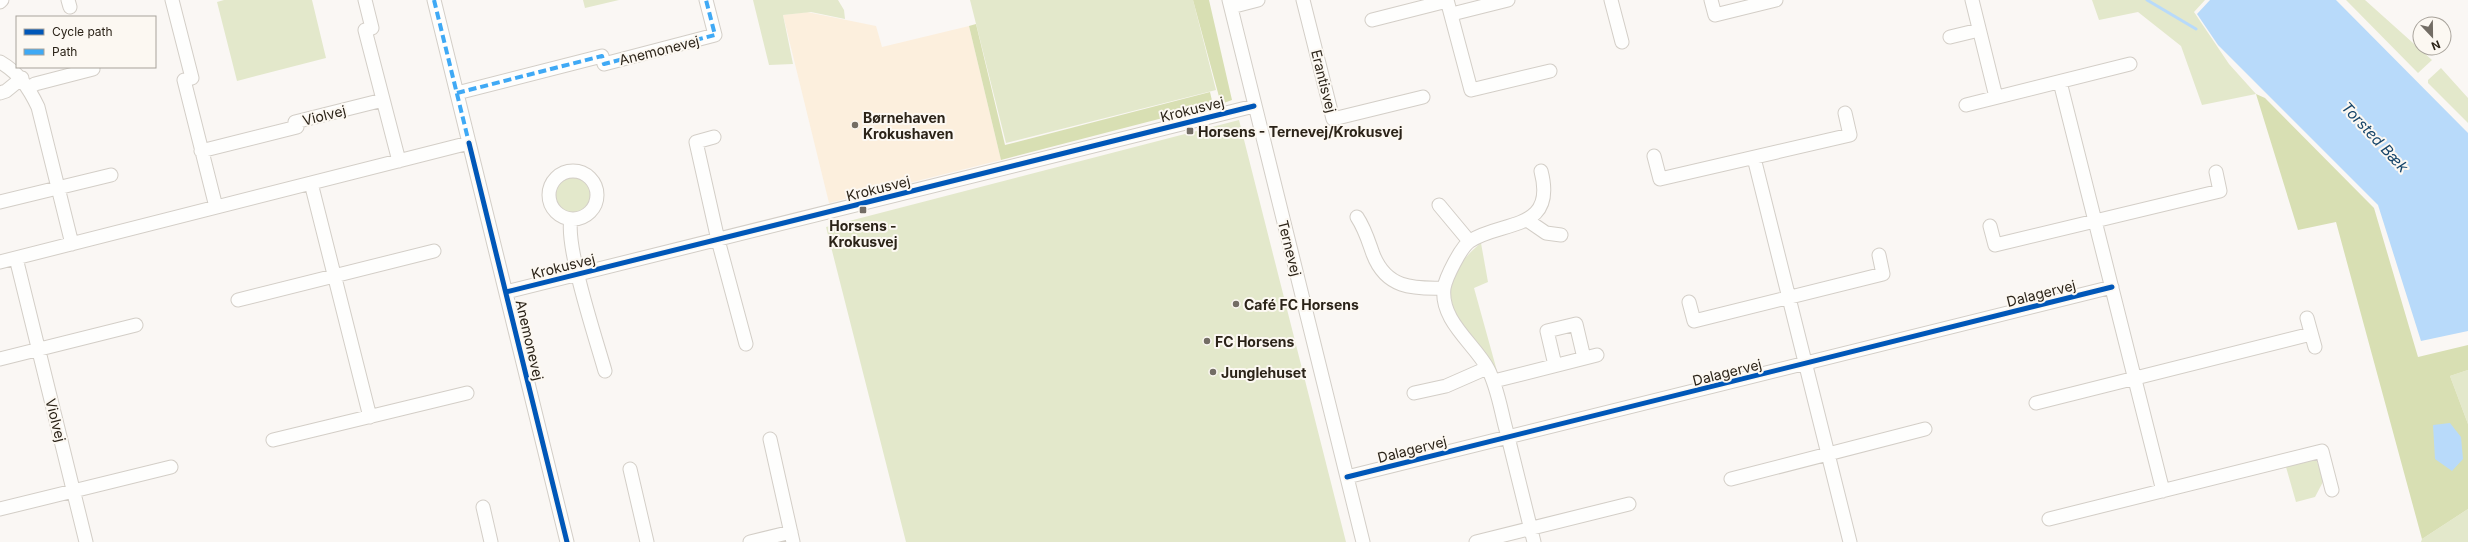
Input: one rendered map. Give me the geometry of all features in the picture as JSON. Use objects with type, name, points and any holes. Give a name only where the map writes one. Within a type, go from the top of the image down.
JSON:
[{"type":"street","points":[[172,0],[192,78],[184,80],[216,207]]},
{"type":"street","points":[[365,0],[372,28],[365,30],[399,161]]},
{"type":"street","name":"Anemonevej","points":[[434,0],[568,542]]},
{"type":"street","name":"Anemonevej","points":[[457,93],[602,56],[604,64],[716,35],[706,0]]},
{"type":"street","points":[[1230,4],[1258,0]]},
{"type":"street","name":"Erantisvej","points":[[1303,0],[1333,119],[1423,97]]},
{"type":"street","points":[[1372,20],[1449,5],[1508,0]]},
{"type":"street","points":[[1611,0],[1622,42]]},
{"type":"street","points":[[1711,0],[1715,15],[1776,0]]},
{"type":"street","points":[[1972,0],[1996,97]]},
{"type":"street","name":"Ternevej","points":[[1230,4],[1363,542]]},
{"type":"street","points":[[1449,5],[1471,90],[1550,71]]},
{"type":"street","points":[[1950,37],[1979,30]]},
{"type":"street","points":[[0,62],[25,83],[38,107],[72,244]]},
{"type":"street","points":[[1966,105],[2130,64]]},
{"type":"street","points":[[0,93],[25,83],[35,84],[93,69]]},
{"type":"street","points":[[2060,82],[2163,491]]},
{"type":"street","name":"Violvej","points":[[202,151],[297,128],[295,122],[383,100]]},
{"type":"street","name":"Krokusvej","points":[[506,292],[1254,106]]},
{"type":"street","points":[[1654,156],[1660,179],[1754,158],[1850,135],[1845,113]]},
{"type":"street","points":[[714,138],[696,142],[718,240],[746,344]]},
{"type":"street","points":[[0,262],[469,143]]},
{"type":"street","points":[[1754,158],[1850,542]]},
{"type":"street","points":[[1534,542],[1494,381],[1487,368],[1453,322],[1444,288],[1453,264],[1469,241],[1527,220],[1537,210],[1543,197],[1544,183],[1540,171]]},
{"type":"street","points":[[1990,226],[1995,245],[2220,191],[2216,172]]},
{"type":"street","points":[[0,202],[110,175]]},
{"type":"street","points":[[310,183],[370,417]]},
{"type":"street","points":[[1439,204],[1469,241]]},
{"type":"street","points":[[1357,217],[1366,230],[1373,254],[1389,277],[1401,285],[1415,289],[1444,288]]},
{"type":"street","name":"Krokusvej","points":[[572,219],[569,228],[579,274],[605,371]]},
{"type":"street","points":[[1527,220],[1546,233],[1561,235]]},
{"type":"street","points":[[238,300],[434,251]]},
{"type":"street","points":[[1689,302],[1694,321],[1883,274],[1879,255]]},
{"type":"street","name":"Violvej","points":[[16,258],[86,542]]},
{"type":"street","name":"Dalagervej","points":[[1347,478],[2112,287]]},
{"type":"street","points":[[2307,318],[2315,347]]},
{"type":"street","points":[[1494,381],[1590,356],[1576,324],[1547,331],[1555,365]]},
{"type":"street","points":[[0,359],[136,325]]},
{"type":"street","points":[[2036,403],[2311,334]]},
{"type":"street","points":[[1414,393],[1446,386],[1487,368]]},
{"type":"street","points":[[273,440],[467,393]]},
{"type":"street","points":[[1731,479],[1925,429]]},
{"type":"street","points":[[750,542],[792,537],[770,439]]},
{"type":"street","points":[[2049,519],[2322,451],[2332,490]]},
{"type":"street","points":[[0,509],[171,467]]},
{"type":"street","points":[[630,469],[647,542]]},
{"type":"street","points":[[1476,542],[1629,504]]},
{"type":"street","points":[[483,507],[492,542]]},
{"type":"shaded area","points":[[807,12],[876,26],[882,47],[969,26],[1001,160],[829,203],[783,15]]},
{"type":"green space","points":[[224,0],[312,0],[326,58],[237,81],[217,2]]},
{"type":"green space","points":[[583,0],[619,0],[585,8]]},
{"type":"green space","points":[[753,0],[838,0],[844,10],[845,19],[811,12],[783,15],[793,64],[769,65]]},
{"type":"green space","points":[[970,0],[1193,0],[1216,90],[1006,143]]},
{"type":"green space","points":[[1193,0],[1209,0],[1232,100],[1221,104]]},
{"type":"green space","points":[[2092,0],[2205,0],[2194,12],[2229,64],[2256,94],[2202,105],[2181,46],[2138,12],[2099,20]]},
{"type":"green space","points":[[2346,0],[2365,0],[2412,42],[2412,56],[2428,56],[2432,60],[2418,73]]},
{"type":"green space","points":[[976,24],[1005,145],[1210,92],[1213,105],[1001,160],[969,26]]},
{"type":"green space","points":[[2441,68],[2468,98],[2468,123],[2428,83],[2428,80]]},
{"type":"green space","points":[[2256,94],[2265,98],[2374,208],[2418,357],[2468,345],[2468,370],[2450,376],[2468,424],[2468,509],[2422,539],[2336,222],[2298,230]]},
{"type":"green space","points":[[1239,120],[1346,542],[906,542],[826,227]]},
{"type":"green space","points":[[569,175],[577,175],[584,178],[590,184],[593,195],[590,206],[584,212],[577,215],[569,215],[562,212],[556,206],[553,199],[553,191],[556,184],[562,178]]},
{"type":"green space","points":[[1481,243],[1488,282],[1474,288],[1497,371],[1461,324],[1454,308],[1451,293],[1453,277],[1463,261]]},
{"type":"green space","points":[[2468,370],[2468,424],[2450,376]]},
{"type":"green space","points":[[2316,459],[2324,480],[2315,497],[2296,502],[2286,467]]},
{"type":"green space","points":[[2468,509],[2468,542],[2421,542],[2422,539]]},
{"type":"water","name":"Torsted Bæk","points":[[2210,0],[2336,0],[2468,133],[2468,331],[2421,341],[2378,205],[2218,45],[2197,14]]},
{"type":"water","points":[[2450,423],[2461,437],[2463,459],[2452,471],[2435,459],[2433,425]]},
{"type":"waterway","points":[[2147,0],[2196,29]]},
{"type":"marked path","points":[[434,0],[469,143]]},
{"type":"marked path","points":[[457,93],[602,56],[604,64],[715,35],[706,0]]},
{"type":"cycle path","points":[[506,292],[1254,106]]},
{"type":"cycle path","points":[[469,143],[567,542]]},
{"type":"cycle path","points":[[1347,477],[2112,287]]},
{"type":"place","name":"Børnehaven Krokushaven","points":[[855,125]]},
{"type":"place","name":"Horsens - Ternevej/Krokusvej","points":[[1190,131]]},
{"type":"place","name":"Horsens - Krokusvej","points":[[863,210]]},
{"type":"place","name":"Café FC Horsens","points":[[1236,304]]},
{"type":"place","name":"FC Horsens","points":[[1207,341]]},
{"type":"place","name":"Junglehuset","points":[[1213,372]]}]
